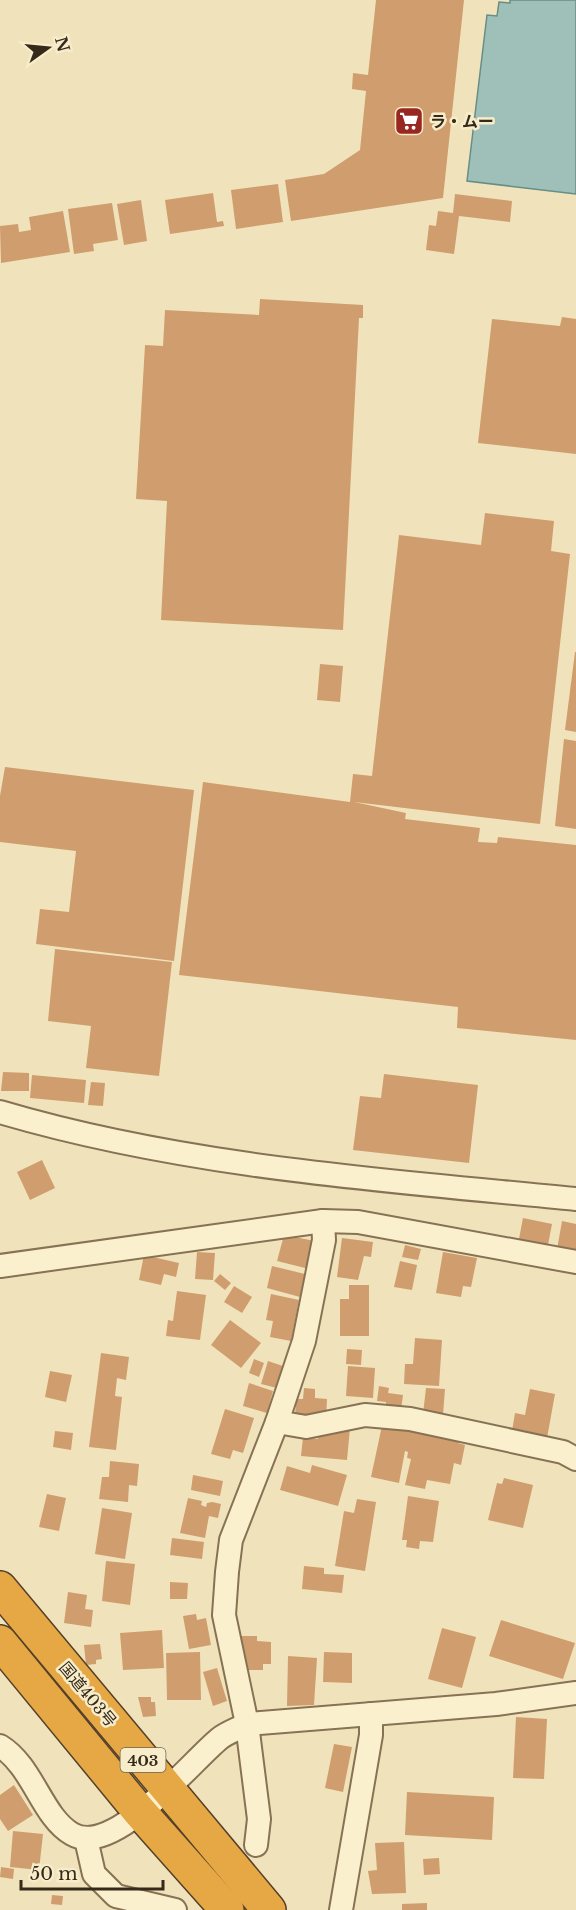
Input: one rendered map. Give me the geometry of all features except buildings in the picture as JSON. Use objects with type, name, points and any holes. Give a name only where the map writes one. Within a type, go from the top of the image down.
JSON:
[{"type":"highway","name":"国道403号","points":[[0,1588],[269,1910]]},
{"type":"highway","name":"403","points":[[0,1642],[139,1811],[227,1910]]},
{"type":"street","points":[[0,1112],[151,1148],[256,1165],[576,1199]]},
{"type":"street","points":[[255,1845],[259,1819],[247,1724],[224,1615],[227,1572],[231,1540],[278,1422],[304,1341],[324,1240],[323,1221]]},
{"type":"street","points":[[0,1266],[323,1221],[358,1222],[576,1262]]},
{"type":"street","points":[[278,1422],[306,1427],[365,1415],[410,1419],[563,1452],[576,1459]]},
{"type":"street","points":[[0,1746],[11,1753],[22,1766],[58,1821],[71,1833],[86,1839],[114,1831],[168,1790],[220,1738],[247,1724],[496,1704],[576,1693]]},
{"type":"street","points":[[341,1910],[371,1736],[371,1714]]},
{"type":"street","points":[[86,1839],[94,1874],[116,1896],[175,1910]]},
{"type":"water","points":[[510,0],[576,0],[576,194],[467,181],[487,15],[497,16],[499,2],[510,3]]},
{"type":"place","name":"ラ・ムー","points":[[409,121]]}]
